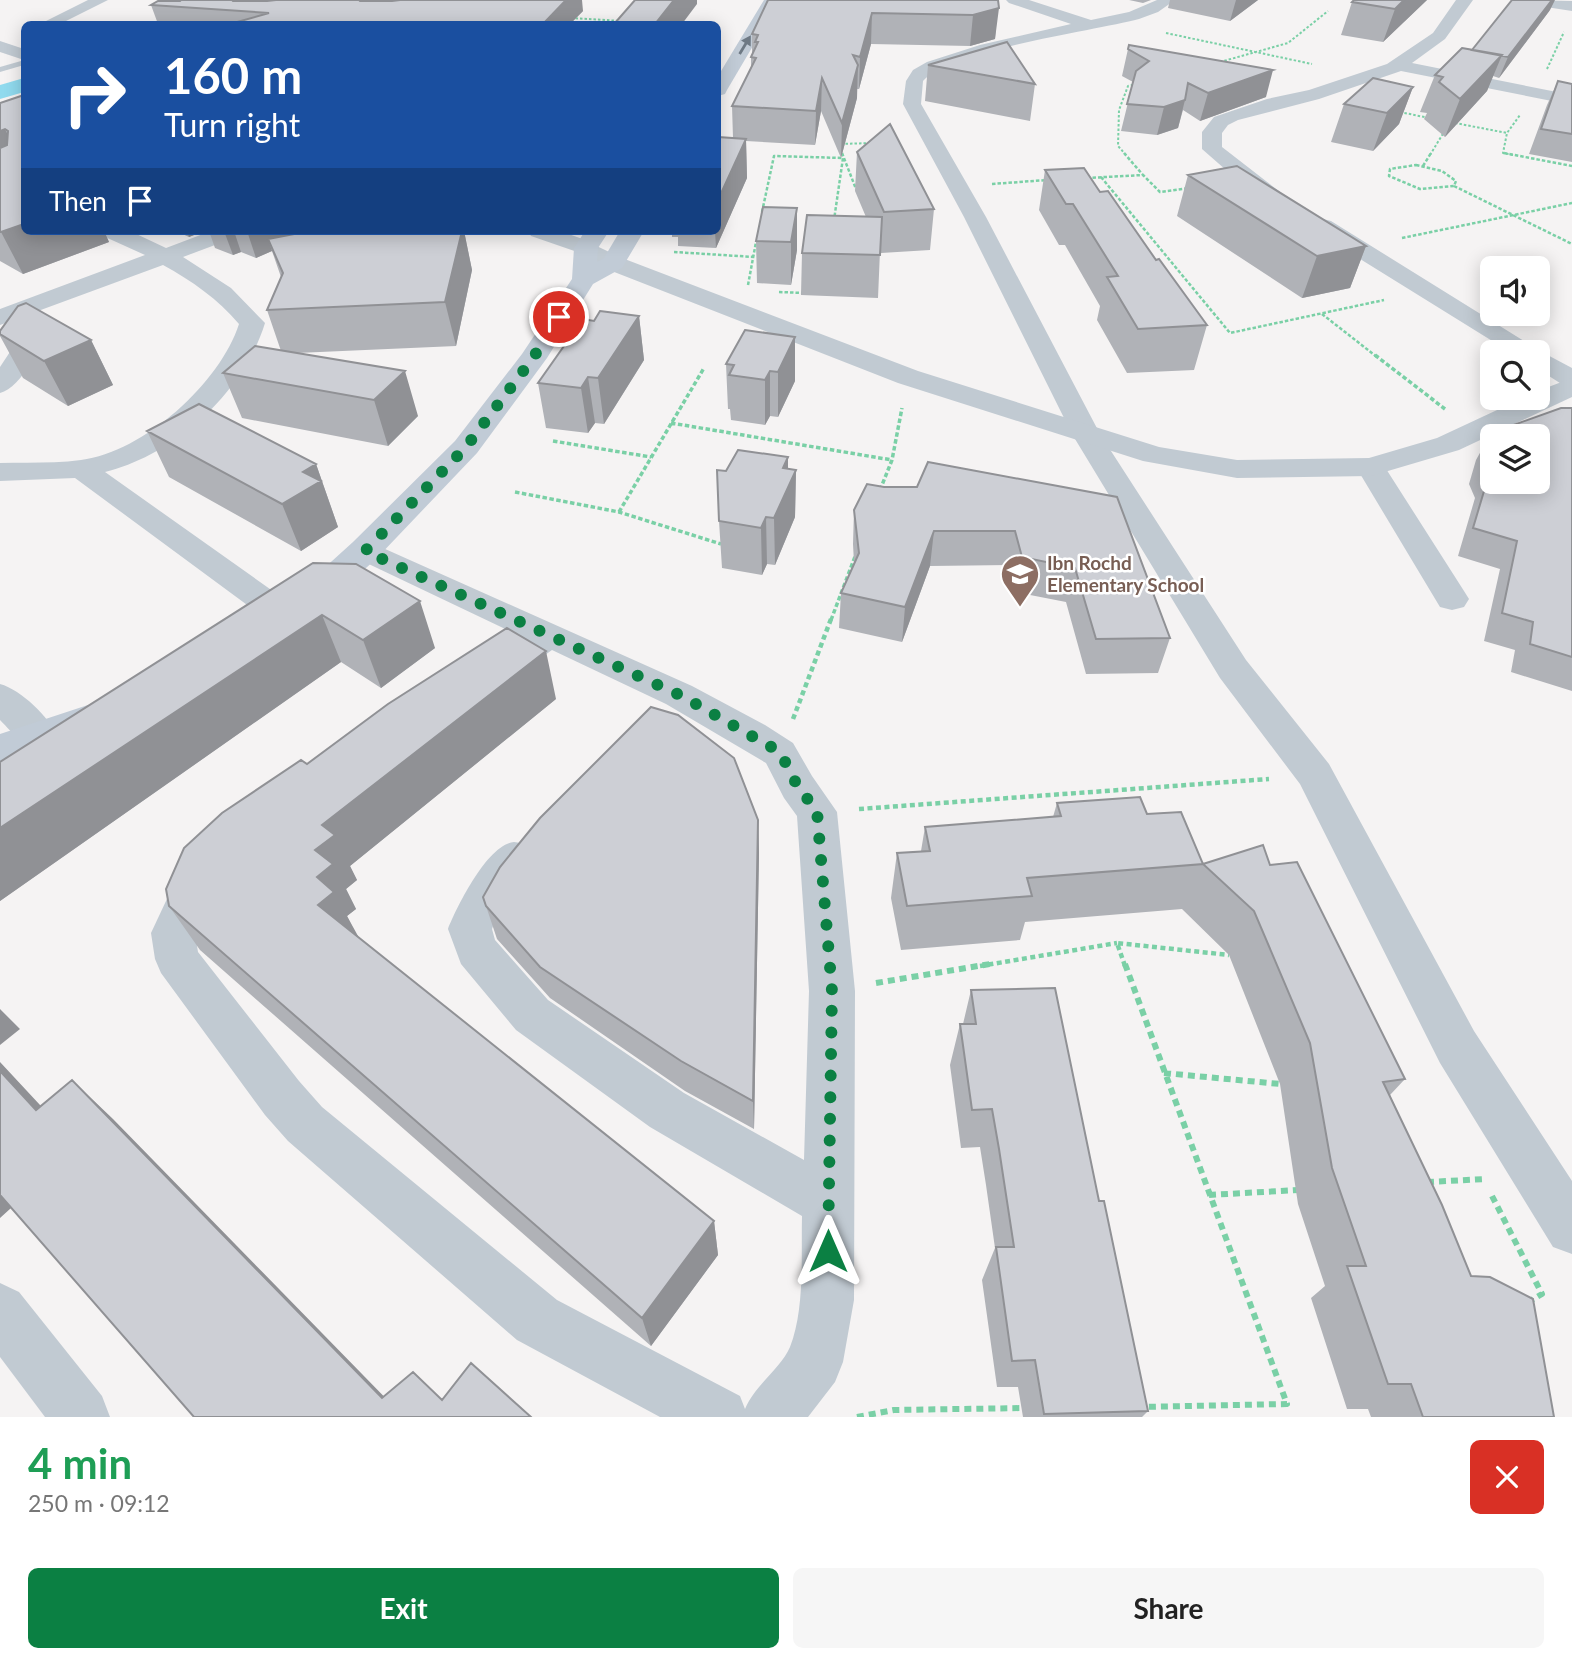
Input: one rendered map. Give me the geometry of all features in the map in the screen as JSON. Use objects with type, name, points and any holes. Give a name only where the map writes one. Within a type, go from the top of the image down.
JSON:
[{"type":"main road","points":[[721,86],[768,18],[772,0]]},
{"type":"main road","points":[[278,627],[365,551],[466,447],[533,358],[589,253]]},
{"type":"main road","points":[[0,750],[111,709]]},
{"type":"street","points":[[39,21],[76,0]]},
{"type":"street","points":[[54,21],[100,0]]},
{"type":"street","points":[[1014,0],[1108,16]]},
{"type":"street","points":[[1465,0],[1456,9],[1440,36],[1398,65],[1313,95],[1273,103],[1221,121],[1212,132],[1212,149],[1249,180],[1509,340]]},
{"type":"street","points":[[1533,0],[1571,3]]},
{"type":"street","points":[[1165,2],[1153,9],[1108,16],[948,59],[918,75],[912,88],[912,104],[1086,433],[1233,669],[1315,775],[1457,1047],[1572,1228]]},
{"type":"street","points":[[0,44],[21,31]]},
{"type":"street","points":[[0,44],[21,54]]},
{"type":"street","points":[[1398,65],[1572,100]]},
{"type":"street","points":[[0,472],[82,469],[124,457],[182,418],[212,391],[234,364],[250,337],[252,323],[237,305],[166,256],[120,235]]},
{"type":"street","points":[[0,318],[221,235]]},
{"type":"street","points":[[547,235],[589,253],[622,247],[908,377],[1154,455],[1237,469],[1371,467],[1448,444],[1572,386]]},
{"type":"street","points":[[0,386],[22,356],[55,298]]},
{"type":"street","points":[[1550,365],[1572,379]]},
{"type":"street","points":[[1371,467],[1452,599]]},
{"type":"street","points":[[82,469],[278,627]]},
{"type":"street","points":[[365,551],[550,635],[665,707],[780,752],[798,787],[817,811],[832,991],[827,1300],[815,1362],[771,1417]]},
{"type":"street","points":[[460,694],[550,635]]},
{"type":"street","points":[[0,696],[40,737]]},
{"type":"street","points":[[536,832],[479,906],[470,929],[477,950],[531,1015],[667,1110],[828,1202]]},
{"type":"street","points":[[234,845],[196,881],[173,933],[177,959],[282,1098],[305,1124],[537,1320],[719,1417]]},
{"type":"street","points":[[0,1311],[81,1417]]},
{"type":"lane","points":[[0,70],[21,64]]},
{"type":"path","points":[[1216,63],[1288,43],[1328,11]]},
{"type":"path","points":[[1108,16],[1254,53],[1371,76]]},
{"type":"path","points":[[566,18],[613,21]]},
{"type":"path","points":[[1141,83],[1128,86],[1119,110],[1118,146],[1160,192],[1249,180]]},
{"type":"path","points":[[1395,111],[1436,119]]},
{"type":"path","points":[[1423,166],[1449,122],[1507,133]]},
{"type":"path","points":[[858,194],[838,144],[931,141]]},
{"type":"path","points":[[760,224],[774,156],[843,158]]},
{"type":"path","points":[[834,226],[843,158]]},
{"type":"path","points":[[1454,186],[1456,181],[1450,175],[1423,166],[1404,165],[1391,169],[1389,176],[1400,184],[1419,189],[1440,190],[1454,186],[1572,244]]},
{"type":"path","points":[[1075,178],[1143,175]]},
{"type":"path","points":[[1101,177],[1230,333],[1429,291]]},
{"type":"path","points":[[957,186],[1049,180]]},
{"type":"path","points":[[1356,246],[1572,203]]},
{"type":"path","points":[[747,290],[757,238]]},
{"type":"path","points":[[622,247],[754,257]]},
{"type":"path","points":[[774,291],[814,294]]},
{"type":"path","points":[[1321,314],[1474,431]]},
{"type":"path","points":[[619,512],[704,368]]},
{"type":"path","points":[[877,498],[892,460],[908,377]]},
{"type":"path","points":[[671,423],[892,460]]},
{"type":"path","points":[[553,441],[651,457]]},
{"type":"path","points":[[515,492],[619,512],[721,544]]},
{"type":"path","points":[[780,752],[858,549]]},
{"type":"path","points":[[817,811],[1315,775]]},
{"type":"path","points":[[1117,943],[1287,1404],[1126,1407]]},
{"type":"path","points":[[832,991],[1117,943],[1230,955]]},
{"type":"path","points":[[1164,1073],[1280,1084]]},
{"type":"path","points":[[1415,1183],[1539,1176]]},
{"type":"path","points":[[1483,1179],[1542,1294],[1519,1308]]},
{"type":"path","points":[[1209,1195],[1305,1189]]},
{"type":"path","points":[[857,1417],[894,1410],[1030,1408]]},
{"type":"path","points":[[894,1410],[900,1417]]},
{"type":"building","points":[[566,0],[546,21],[241,21],[269,13],[151,5],[158,1]]},
{"type":"building","points":[[635,0],[674,0],[657,21],[617,21]]},
{"type":"building","points":[[768,0],[998,0],[999,8],[973,15],[872,13],[860,57],[853,55],[858,65],[842,123],[822,78],[816,111],[732,106],[756,58],[751,57],[758,42],[755,42],[758,35],[752,34]]},
{"type":"building","points":[[1404,0],[1395,9],[1352,2]]},
{"type":"building","points":[[1512,0],[1552,0],[1508,57],[1472,50]]},
{"type":"building","points":[[1007,42],[1035,84],[928,65]]},
{"type":"building","points":[[1129,45],[1273,70],[1208,93],[1188,83],[1185,100],[1164,107],[1127,104],[1136,71],[1149,61],[1128,49]]},
{"type":"building","points":[[1462,48],[1502,55],[1460,99],[1439,82],[1443,77],[1435,75]]},
{"type":"building","points":[[1373,78],[1413,87],[1387,113],[1344,104]]},
{"type":"building","points":[[1558,81],[1572,84],[1572,134],[1541,129]]},
{"type":"building","points":[[21,96],[21,225],[0,232],[0,148],[7,145],[8,131],[0,131],[0,103]]},
{"type":"building","points":[[890,124],[934,209],[884,212],[857,152]]},
{"type":"building","points":[[721,137],[746,139],[721,193]]},
{"type":"building","points":[[1237,166],[1366,246],[1317,256],[1188,175]]},
{"type":"building","points":[[1084,168],[1100,192],[1108,191],[1156,260],[1159,259],[1207,325],[1138,329],[1107,277],[1118,276],[1073,204],[1066,204],[1045,170]]},
{"type":"building","points":[[763,207],[797,208],[791,242],[756,241]]},
{"type":"building","points":[[807,215],[882,217],[880,255],[802,253]]},
{"type":"building","points":[[289,235],[461,235],[445,302],[267,310],[283,273],[268,239]]},
{"type":"building","points":[[26,303],[91,340],[44,361],[0,334],[18,306]]},
{"type":"building","points":[[600,311],[639,316],[598,378],[588,377],[581,388],[538,383],[583,319],[594,321]]},
{"type":"building","points":[[745,330],[795,337],[778,372],[770,371],[765,380],[729,375],[734,365],[726,364]]},
{"type":"building","points":[[255,346],[405,371],[374,400],[223,373]]},
{"type":"building","points":[[199,404],[316,464],[303,472],[321,481],[282,504],[147,431]]},
{"type":"building","points":[[1561,408],[1572,408],[1572,657],[1530,644],[1533,622],[1502,613],[1517,541],[1473,528],[1483,494],[1550,494],[1550,424],[1516,424]]},
{"type":"building","points":[[738,450],[788,457],[783,468],[796,470],[774,518],[766,517],[761,528],[719,521],[717,470],[726,471]]},
{"type":"building","points":[[928,462],[1117,497],[1170,638],[1096,639],[1075,568],[1022,557],[1015,531],[934,531],[905,607],[841,593],[859,553],[854,510],[867,484],[917,487]]},
{"type":"building","points":[[313,563],[356,564],[420,601],[363,640],[322,615],[0,828],[0,762]]},
{"type":"building","points":[[507,628],[546,651],[322,825],[335,835],[315,850],[333,864],[317,877],[334,892],[318,905],[714,1221],[642,1318],[169,906],[166,889],[184,848],[222,813],[301,760],[307,764],[388,704]]},
{"type":"building","points":[[651,707],[678,715],[734,758],[758,820],[753,1101],[681,1061],[540,967],[486,906],[483,897],[500,867],[540,818]]},
{"type":"building","points":[[1140,797],[1147,814],[1181,812],[1203,864],[1027,878],[1032,896],[907,906],[897,853],[930,851],[925,827],[1061,816],[1057,803]]},
{"type":"building","points":[[1263,845],[1270,865],[1297,862],[1405,1079],[1383,1082],[1442,1205],[1471,1276],[1490,1277],[1533,1299],[1554,1417],[1423,1417],[1411,1384],[1388,1384],[1347,1266],[1366,1266],[1332,1168],[1310,1043],[1254,911],[1203,864]]},
{"type":"building","points":[[1055,988],[1099,1201],[1104,1201],[1148,1411],[1044,1414],[1035,1360],[1012,1361],[996,1247],[1014,1247],[999,1149],[992,1109],[972,1110],[960,1024],[976,1024],[971,990]]},
{"type":"building","points":[[0,1071],[36,1110],[72,1080],[382,1398],[413,1372],[442,1400],[471,1363],[531,1417],[194,1417],[0,1195]]},
{"type":"waterway","points":[[0,92],[21,86]]},
{"type":"place","name":"Ibn Rochd Elementary School","points":[[1020,608]]},
{"type":"route","points":[[559,317],[533,358],[466,447],[365,551],[680,695],[780,752],[798,787],[817,811],[832,991],[828,1251]]}]
